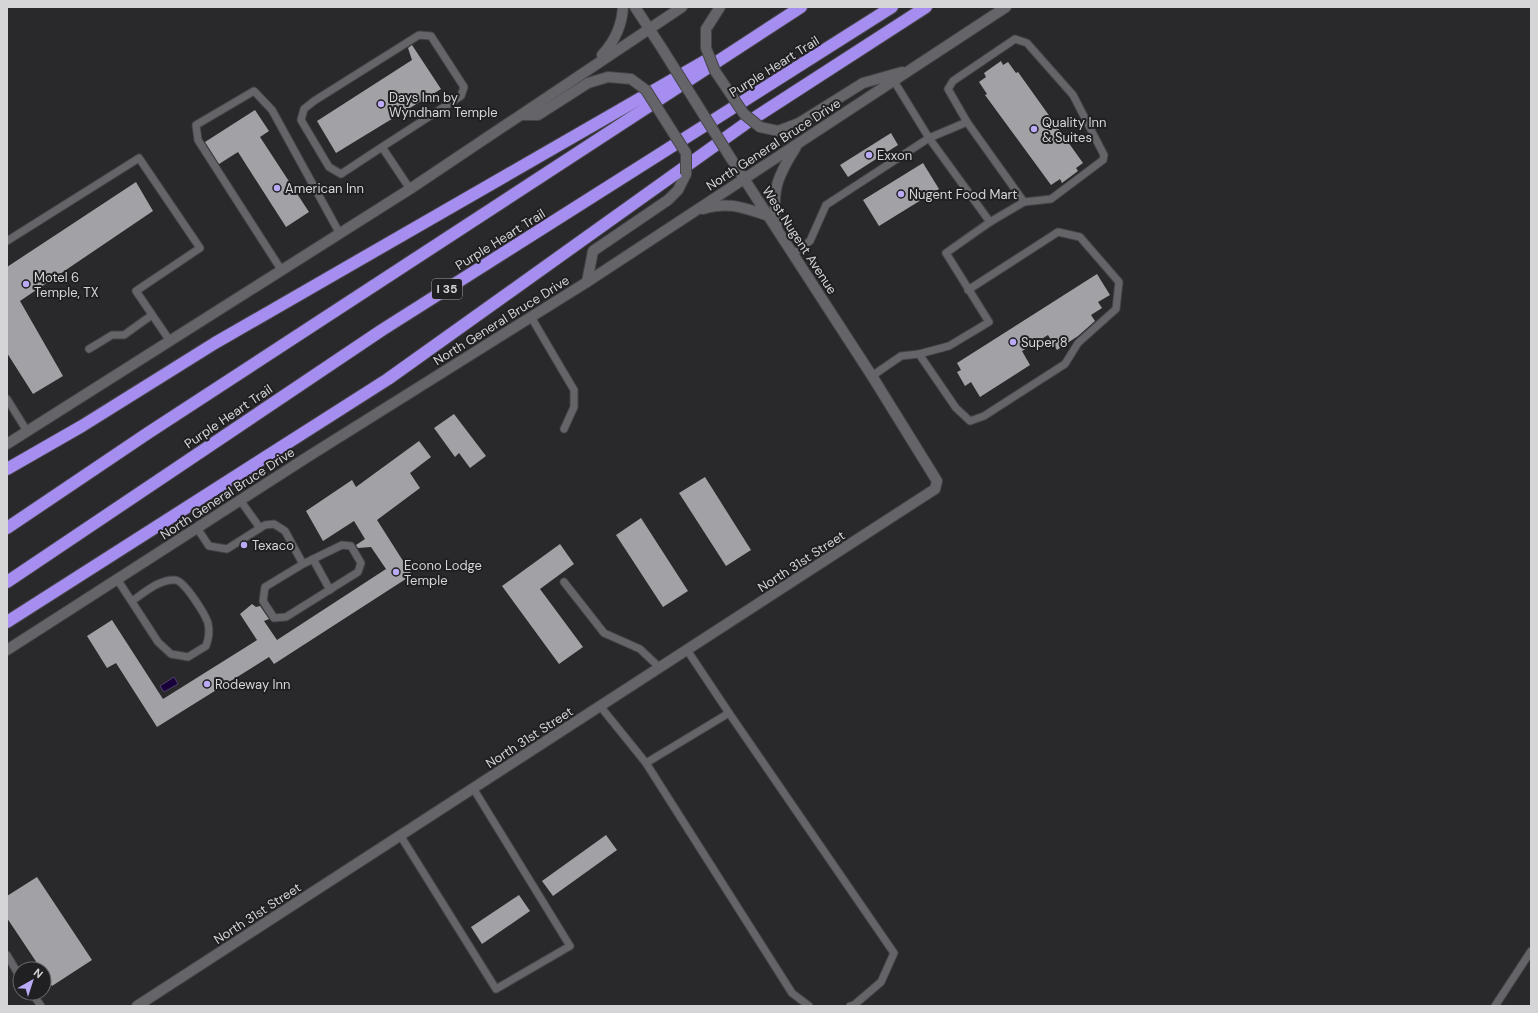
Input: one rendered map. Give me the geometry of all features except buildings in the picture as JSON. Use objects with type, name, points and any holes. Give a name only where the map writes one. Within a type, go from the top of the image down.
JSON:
[{"type":"highway","points":[[7,469],[82,426],[215,343],[800,7]]},
{"type":"highway","points":[[7,528],[148,433],[800,7]]},
{"type":"highway","name":"Purple Heart Trail","points":[[7,582],[382,330],[892,7]]},
{"type":"highway","points":[[7,622],[388,379],[745,124],[926,7]]},
{"type":"main road","points":[[591,67],[611,46],[623,18],[623,7]]},
{"type":"main road","name":"West Nugent Avenue","points":[[635,7],[872,376],[937,481],[935,489]]},
{"type":"main road","points":[[7,444],[410,190],[682,7]]},
{"type":"main road","points":[[720,7],[706,29],[706,48],[715,71],[744,114],[760,127],[778,131],[799,124],[863,83],[911,70]]},
{"type":"main road","name":"North General Bruce Drive","points":[[7,650],[240,500],[587,282],[1006,7]]},
{"type":"main road","points":[[521,115],[538,115],[588,83],[608,77],[630,79],[646,90],[686,153],[686,174],[678,190],[668,200],[593,251],[587,282]]},
{"type":"main road","points":[[777,229],[773,207],[776,185],[784,164],[798,143]]},
{"type":"main road","points":[[694,211],[720,204],[744,208],[769,216]]},
{"type":"main road","name":"North 31st Street","points":[[137,1006],[935,489]]},
{"type":"lane","points":[[419,35],[431,36],[464,87],[461,96],[382,147],[341,174],[329,167],[300,120],[304,109],[314,101],[419,35]]},
{"type":"lane","points":[[872,376],[901,356],[919,354],[949,346],[989,322],[946,253],[990,222],[1024,202],[1051,199],[1103,160],[1104,155],[1074,95],[1027,43],[1015,38],[953,81],[948,89],[950,95],[967,122],[1024,202]]},
{"type":"lane","points":[[894,81],[929,138],[990,222]]},
{"type":"lane","points":[[282,271],[198,140],[196,125],[206,118],[254,91],[272,110],[340,234]]},
{"type":"lane","points":[[793,254],[810,241],[826,205],[929,138],[967,122]]},
{"type":"lane","points":[[382,147],[410,190]]},
{"type":"lane","points":[[7,241],[139,158],[200,248],[136,291],[170,341]]},
{"type":"lane","points":[[919,354],[956,408],[970,421],[984,416],[1066,364],[1078,343],[1116,309],[1119,282],[1080,237],[1058,232],[968,290]]},
{"type":"lane","points":[[89,349],[112,335],[124,335],[152,315]]},
{"type":"lane","points":[[531,317],[574,390],[574,407],[564,430]]},
{"type":"lane","points":[[7,400],[27,431]]},
{"type":"lane","points":[[240,500],[260,528]]},
{"type":"lane","points":[[197,528],[210,546],[227,549],[265,525],[274,524],[285,532],[303,564]]},
{"type":"lane","points":[[342,545],[351,546],[361,564],[358,572],[330,590],[286,617],[274,618],[263,601],[265,587],[303,564],[342,545]]},
{"type":"lane","points":[[313,559],[330,590]]},
{"type":"lane","points":[[117,579],[158,642],[171,654],[188,657],[206,646],[210,635],[207,621],[184,584],[177,580],[164,581],[132,601]]},
{"type":"lane","points":[[564,582],[604,633],[640,649],[660,668]]},
{"type":"lane","points":[[687,650],[729,714],[894,953],[881,982],[854,1005],[850,1006]]},
{"type":"lane","points":[[600,706],[646,763],[792,993],[809,1006]]},
{"type":"lane","points":[[646,763],[729,714]]},
{"type":"lane","points":[[400,835],[496,989],[570,946],[473,788]]},
{"type":"lane","points":[[1496,1006],[1531,951]]},
{"type":"shaded area","points":[[174,677],[178,684],[164,692],[160,686]]},
{"type":"place","name":"Days Inn by Wyndham Temple","points":[[381,104]]},
{"type":"place","name":"Quality Inn & Suites","points":[[1034,129]]},
{"type":"place","name":"Exxon","points":[[869,155]]},
{"type":"place","name":"American Inn","points":[[277,188]]},
{"type":"place","name":"Nugent Food Mart","points":[[901,194]]},
{"type":"place","name":"Motel 6 Temple, TX","points":[[26,284]]},
{"type":"place","name":"Super 8","points":[[1013,342]]},
{"type":"place","name":"Texaco","points":[[244,545]]},
{"type":"place","name":"Econo Lodge Temple","points":[[396,572]]},
{"type":"place","name":"Rodeway Inn","points":[[207,684]]}]
